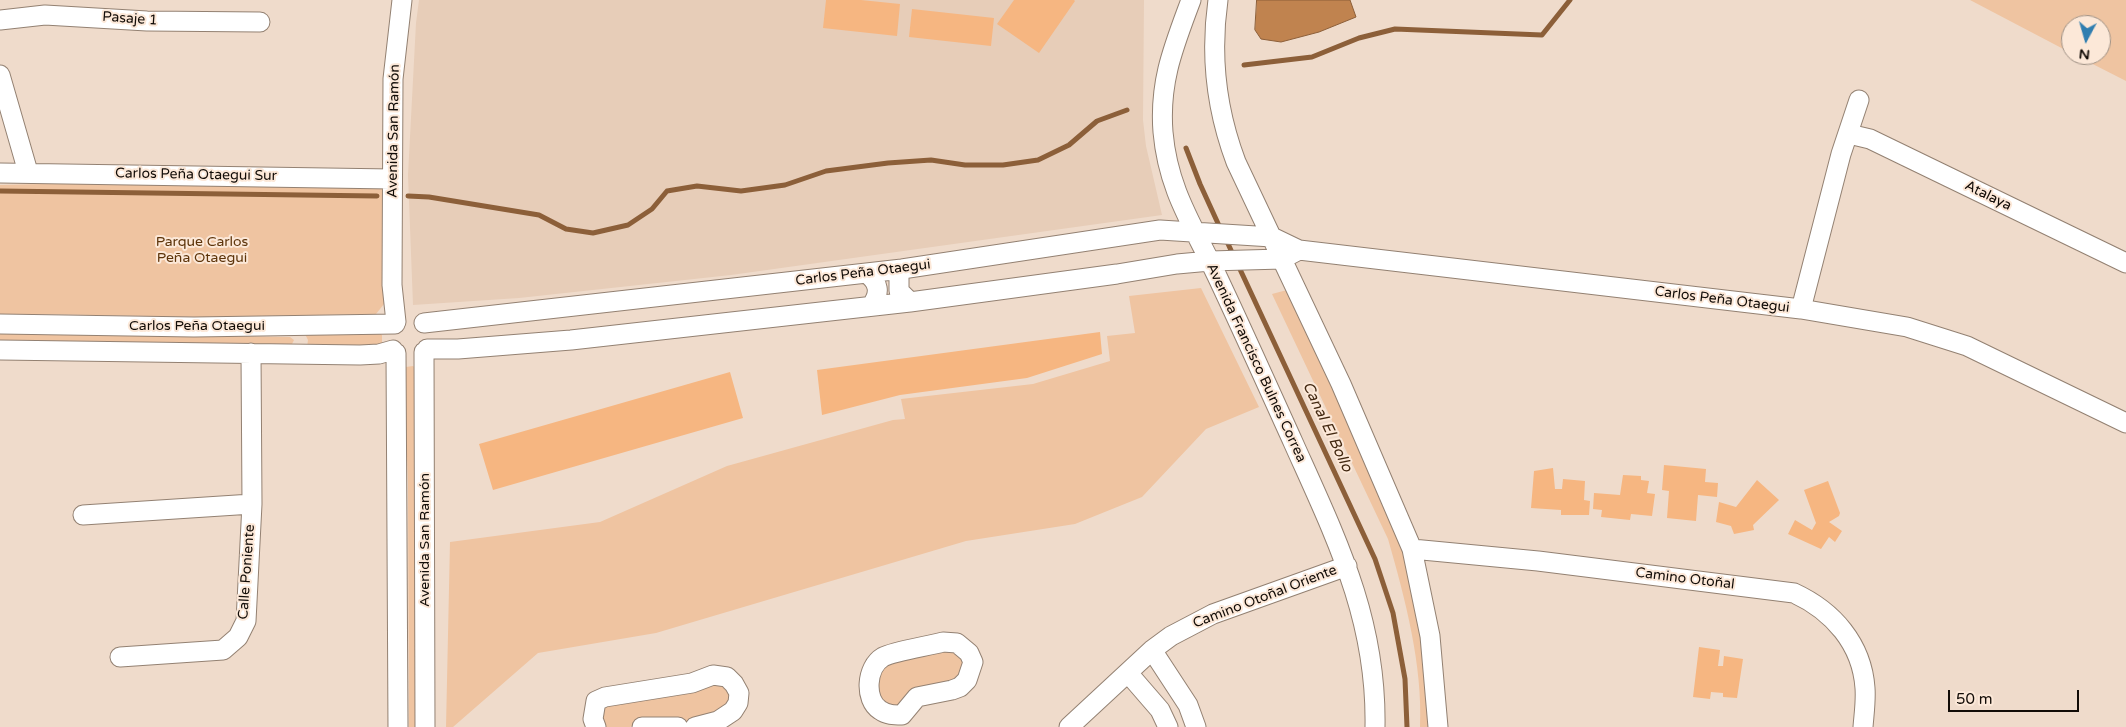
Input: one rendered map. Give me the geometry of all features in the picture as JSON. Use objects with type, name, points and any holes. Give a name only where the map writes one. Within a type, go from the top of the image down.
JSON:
[{"type":"street","name":"Avenida San Ramón","points":[[396,323],[392,293],[392,179],[394,79],[402,0]]},
{"type":"street","name":"Avenida Francisco Bulnes Correa","points":[[1191,0],[1169,60],[1162,109],[1166,153],[1171,176],[1178,199],[1203,232],[1347,566],[1366,632],[1373,686],[1375,727]]},
{"type":"street","points":[[1218,0],[1214,52],[1219,108],[1226,136],[1264,236]]},
{"type":"street","name":"Pasaje 1","points":[[0,20],[45,15],[147,21],[260,22]]},
{"type":"street","points":[[0,75],[28,172]]},
{"type":"street","points":[[1801,309],[1841,154],[1859,100]]},
{"type":"street","name":"Atalaya","points":[[1849,134],[1870,139],[2126,263]]},
{"type":"street","name":"Carlos Peña Otaegui Sur","points":[[0,173],[392,179]]},
{"type":"street","name":"Carlos Peña Otaegui","points":[[424,323],[902,269],[1160,230],[1264,236],[1290,254]]},
{"type":"street","name":"Carlos Peña Otaegui","points":[[426,351],[571,340],[910,302],[1216,261],[1261,259],[1290,254],[1801,309],[1907,327],[1967,346],[2126,423]]},
{"type":"street","points":[[1290,254],[1340,384],[1412,549],[1430,636],[1436,681],[1438,727]]},
{"type":"street","points":[[902,269],[898,276],[899,291],[910,302]]},
{"type":"street","points":[[866,273],[874,279],[878,288],[877,298],[871,306]]},
{"type":"street","points":[[410,317],[424,323],[430,338],[426,351],[418,357],[410,358],[403,357],[395,351],[390,335],[396,323],[410,317]]},
{"type":"street","name":"Carlos Peña Otaegui","points":[[0,324],[289,326],[396,323]]},
{"type":"street","points":[[289,326],[298,332],[301,340],[300,349],[293,354]]},
{"type":"street","name":"Carlos Peña Otaegui","points":[[0,350],[360,355],[395,351]]},
{"type":"street","name":"Avenida San Ramón","points":[[395,351],[398,727]]},
{"type":"street","name":"Avenida San Ramón","points":[[425,727],[426,351]]},
{"type":"street","name":"Calle Poniente","points":[[120,657],[223,650],[238,637],[246,621],[252,504],[251,354]]},
{"type":"street","name":"Calle Poniente","points":[[83,515],[252,504]]},
{"type":"street","name":"Camino Otoñal","points":[[1412,549],[1538,560],[1794,593],[1808,599],[1832,617],[1851,642],[1863,674],[1866,690],[1862,727]]},
{"type":"street","name":"Camino Otoñal Oriente","points":[[1069,727],[1152,650],[1171,636],[1213,614],[1347,566]]},
{"type":"street","points":[[943,642],[957,643],[969,653],[973,662],[967,680],[960,687],[917,697],[904,721],[879,710],[872,702],[870,675],[874,665],[883,657],[943,642]]},
{"type":"street","points":[[1152,650],[1188,705],[1196,727]]},
{"type":"street","points":[[1128,673],[1160,710],[1168,727]]},
{"type":"street","points":[[596,727],[593,719],[596,701],[606,697],[692,683],[712,675],[726,676],[739,693],[738,703],[733,711],[718,721],[695,727]]},
{"type":"street","points":[[642,727],[678,727]]},
{"type":"shaded area","points":[[419,0],[1144,0],[1143,120],[1146,146],[1162,215],[731,275],[519,298],[413,305],[408,175],[416,23]]},
{"type":"shaded area","points":[[1257,0],[1350,0],[1356,17],[1319,32],[1281,42],[1261,39],[1255,30]]},
{"type":"green space","points":[[1970,0],[2126,0],[2126,81],[2095,65],[2111,65],[2111,15],[2061,15],[2061,48]]},
{"type":"green space","name":"Parque Carlos Peña Otaegui","points":[[125,182],[384,185],[384,304],[376,314],[202,317],[37,314],[0,316],[0,185]]},
{"type":"green space","points":[[1201,288],[1259,407],[1206,429],[1142,497],[1075,524],[966,541],[656,633],[538,653],[453,727],[446,727],[450,542],[600,522],[727,466],[893,420],[905,419],[901,399],[1033,384],[1110,361],[1107,336],[1135,333],[1129,296]]},
{"type":"green space","points":[[1287,290],[1389,502],[1411,558],[1434,727],[1420,727],[1419,680],[1412,632],[1388,539],[1272,294]]},
{"type":"green space","points":[[377,331],[382,335],[382,343],[378,346],[307,347],[308,340],[305,334]]},
{"type":"green space","points":[[0,333],[290,337],[294,340],[292,344],[287,346],[0,341]]},
{"type":"green space","points":[[413,366],[417,370],[416,727],[409,727],[408,484],[404,373],[406,367]]},
{"type":"green space","points":[[943,647],[967,655],[957,680],[901,710],[881,704],[875,676],[883,663]]},
{"type":"green space","points":[[712,682],[725,682],[733,692],[731,704],[698,722],[639,723],[630,727],[606,727],[602,720],[603,710],[612,702]]},
{"type":"building","points":[[826,0],[861,0],[900,4],[897,36],[823,28]]},
{"type":"building","points":[[1014,0],[1075,1],[1039,53],[997,24]]},
{"type":"building","points":[[912,9],[994,18],[991,46],[909,37]]},
{"type":"building","points":[[1100,332],[1102,354],[1027,378],[900,395],[822,415],[817,370]]},
{"type":"building","points":[[730,372],[743,418],[493,490],[479,444]]},
{"type":"building","points":[[1664,465],[1706,469],[1705,482],[1718,483],[1717,497],[1698,495],[1696,521],[1667,518],[1669,491],[1662,490]]},
{"type":"building","points":[[1553,468],[1555,489],[1562,489],[1563,479],[1585,481],[1584,500],[1590,501],[1589,515],[1561,515],[1561,510],[1531,508],[1534,471]]},
{"type":"building","points":[[1623,475],[1641,476],[1641,480],[1649,481],[1647,493],[1655,494],[1652,516],[1631,514],[1630,520],[1601,517],[1602,510],[1593,509],[1594,493],[1620,495]]},
{"type":"building","points":[[1757,480],[1779,500],[1753,525],[1754,530],[1734,534],[1731,526],[1716,522],[1719,502],[1736,507]]},
{"type":"building","points":[[1828,481],[1840,513],[1839,516],[1829,522],[1842,531],[1835,542],[1829,537],[1821,549],[1788,534],[1795,520],[1812,530],[1816,523],[1804,490]]},
{"type":"building","points":[[1699,647],[1720,650],[1718,666],[1723,666],[1724,656],[1743,659],[1737,698],[1723,697],[1723,693],[1711,692],[1710,699],[1693,697]]},
{"type":"waterway","points":[[1244,65],[1312,57],[1359,38],[1395,29],[1542,35],[1570,0]]},
{"type":"waterway","points":[[408,196],[429,197],[539,215],[566,229],[593,233],[628,225],[652,209],[667,191],[697,186],[741,191],[785,185],[826,171],[888,163],[931,160],[965,165],[1003,165],[1038,160],[1069,145],[1097,121],[1127,110]]},
{"type":"waterway","name":"Canal El Bollo","points":[[1186,148],[1221,230]]},
{"type":"waterway","points":[[0,191],[377,196]]},
{"type":"waterway","name":"Canal El Bollo","points":[[1225,237],[1234,257]]},
{"type":"waterway","name":"Canal El Bollo","points":[[1238,265],[1375,559],[1393,613],[1405,679],[1407,727]]}]
